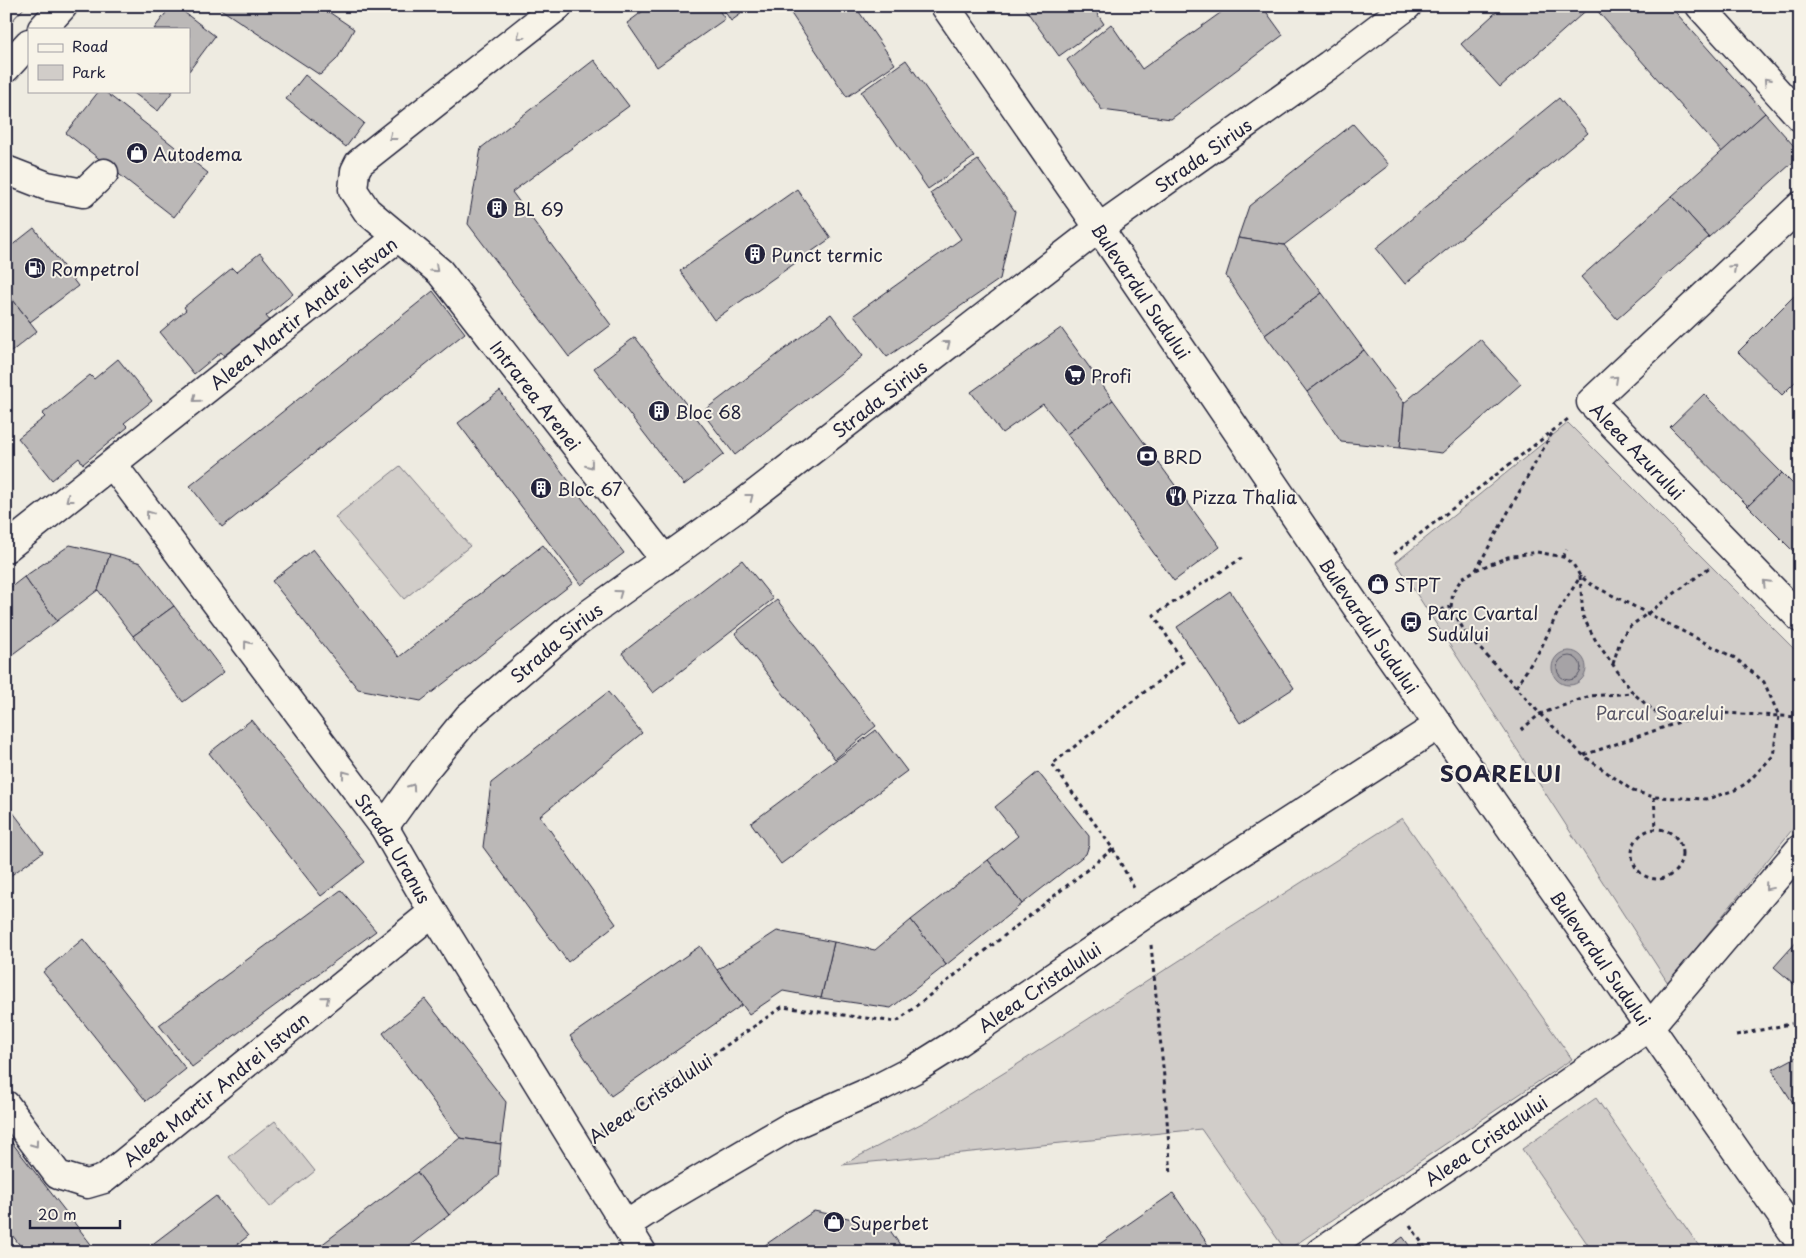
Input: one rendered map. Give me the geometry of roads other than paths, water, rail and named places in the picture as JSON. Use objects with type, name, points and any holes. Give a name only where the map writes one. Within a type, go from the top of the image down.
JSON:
[{"type":"street","points":[[43,28],[63,6]]},
{"type":"street","name":"Aleea Martir Andrei Istvan","points":[[6,548],[398,237],[367,211],[353,190],[354,171],[359,163],[558,6]]},
{"type":"street","name":"Bulevardul Sudului","points":[[945,6],[1099,228],[1380,641],[1800,1242]]},
{"type":"street","name":"Strada Sirius","points":[[384,827],[424,771],[468,717],[576,624],[741,505],[1099,228],[1329,65],[1407,6]]},
{"type":"street","points":[[1700,6],[1800,117]]},
{"type":"street","points":[[6,68],[28,44]]},
{"type":"street","points":[[6,170],[47,186],[83,193],[104,173]]},
{"type":"street","name":"Aleea Azurului","points":[[1800,206],[1591,402],[1800,618]]},
{"type":"street","name":"Intrarea Arenei","points":[[398,237],[440,272],[665,560]]},
{"type":"street","name":"Strada Uranus","points":[[113,465],[384,827],[433,912],[642,1252]]},
{"type":"street","name":"Aleea Cristalului","points":[[626,1226],[663,1201],[791,1126],[880,1087],[915,1069],[958,1042],[1148,912],[1439,724]]},
{"type":"street","name":"Aleea Cristalului","points":[[1320,1252],[1650,1026],[1800,849]]},
{"type":"street","name":"Aleea Martir Andrei Istvan","points":[[6,1105],[58,1175],[87,1184],[104,1179],[433,912]]},
{"type":"water","points":[[1569,651],[1576,652],[1581,656],[1585,661],[1585,675],[1581,680],[1576,684],[1569,685],[1562,684],[1557,680],[1553,675],[1552,668],[1553,661],[1557,656],[1562,652]]},
{"type":"tram line","points":[[6,27],[26,6]]},
{"type":"place","name":"Autodema","points":[[137,153]]},
{"type":"place","name":"BL 69","points":[[497,208]]},
{"type":"place","name":"Punct termic","points":[[755,254]]},
{"type":"place","name":"Rompetrol","points":[[35,268]]},
{"type":"place","name":"Profi","points":[[1075,375]]},
{"type":"place","name":"Bloc 68","points":[[659,411]]},
{"type":"place","name":"BRD","points":[[1147,456]]},
{"type":"place","name":"Bloc 67","points":[[541,488]]},
{"type":"place","name":"Pizza Thalia","points":[[1176,496]]},
{"type":"place","name":"STPT","points":[[1378,584]]},
{"type":"place","name":"Parc Cvartal Sudului","points":[[1411,622]]},
{"type":"place","name":"Superbet","points":[[834,1222]]},
{"type":"district","name":"SOARELUI","points":[[1501,772]]},
{"type":"park label","name":"Parcul Soarelui","points":[[1660,712]]}]
